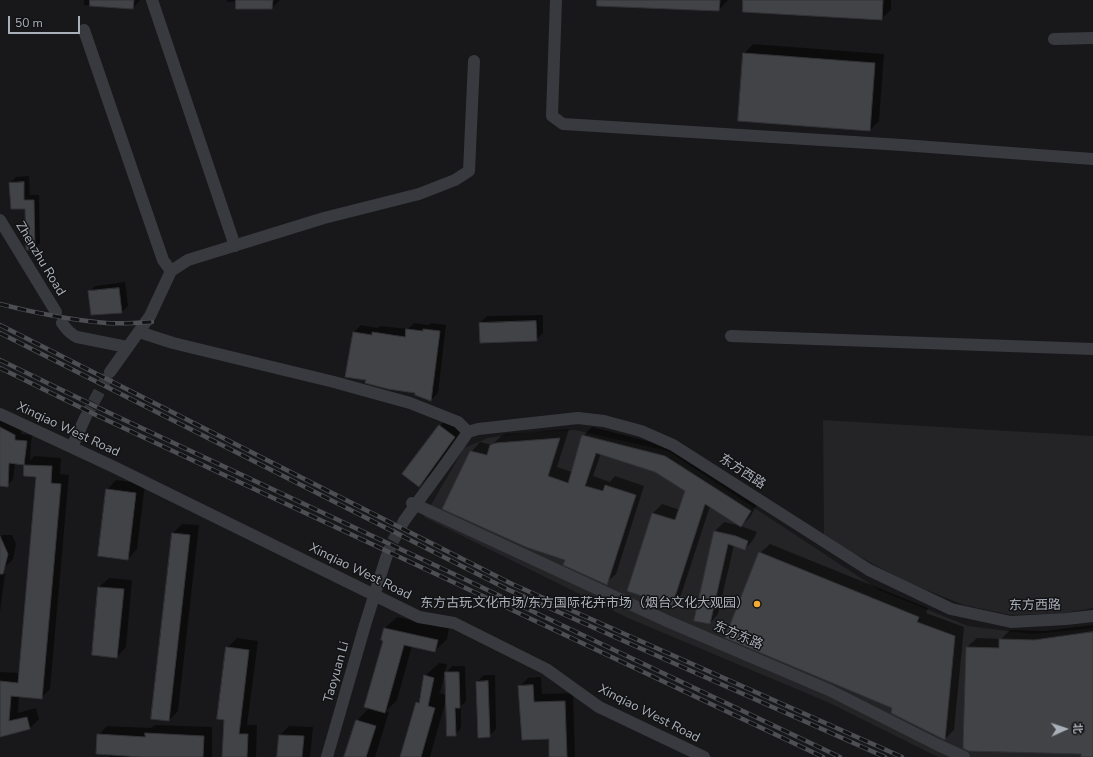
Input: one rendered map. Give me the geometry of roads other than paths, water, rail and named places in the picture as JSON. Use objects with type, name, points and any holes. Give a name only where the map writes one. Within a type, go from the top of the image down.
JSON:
[{"type":"street","points":[[556,0],[552,116],[563,124],[902,145],[1093,159]]},
{"type":"street","points":[[152,1],[235,246]]},
{"type":"street","points":[[84,30],[163,260],[171,270]]},
{"type":"street","points":[[1054,39],[1093,38]]},
{"type":"street","points":[[110,372],[155,308],[171,270],[188,260],[324,218],[418,194],[455,180],[469,171],[474,60]]},
{"type":"street","name":"Zhenzhu Road","points":[[0,220],[67,330],[72,335],[77,337],[127,347]]},
{"type":"street","points":[[138,332],[173,343],[334,382],[410,403],[458,422],[468,432],[450,459],[414,503],[404,521]]},
{"type":"street","points":[[731,336],[1093,349]]},
{"type":"street","name":"Xinqiao West Road","points":[[0,414],[114,467],[419,617],[454,623],[546,669],[599,707],[704,757]]},
{"type":"street","points":[[72,447],[85,418]]},
{"type":"street","name":"东方西路","points":[[468,432],[478,429],[578,418],[604,421],[641,431],[673,444],[869,570],[951,609],[1011,622],[1093,616]]},
{"type":"street","name":"东方东路","points":[[414,503],[667,621],[828,690],[964,757]]},
{"type":"street","points":[[374,595],[386,558]]},
{"type":"street","name":"Taoyuan Li","points":[[327,757],[374,595]]},
{"type":"tunnel","points":[[85,418],[110,372]]},
{"type":"tunnel","points":[[386,558],[404,521]]},
{"type":"railway","points":[[0,304],[53,316],[93,322],[152,322]]},
{"type":"railway","points":[[0,325],[512,584],[902,757]]},
{"type":"railway","points":[[0,333],[509,590],[885,757]]},
{"type":"railway","points":[[0,360],[840,757]]},
{"type":"railway","points":[[0,368],[98,416],[823,757]]},
{"type":"place","name":"东方古玩文化市场/东方国际花卉市场（烟台文化大观园）","points":[[757,604]]}]
